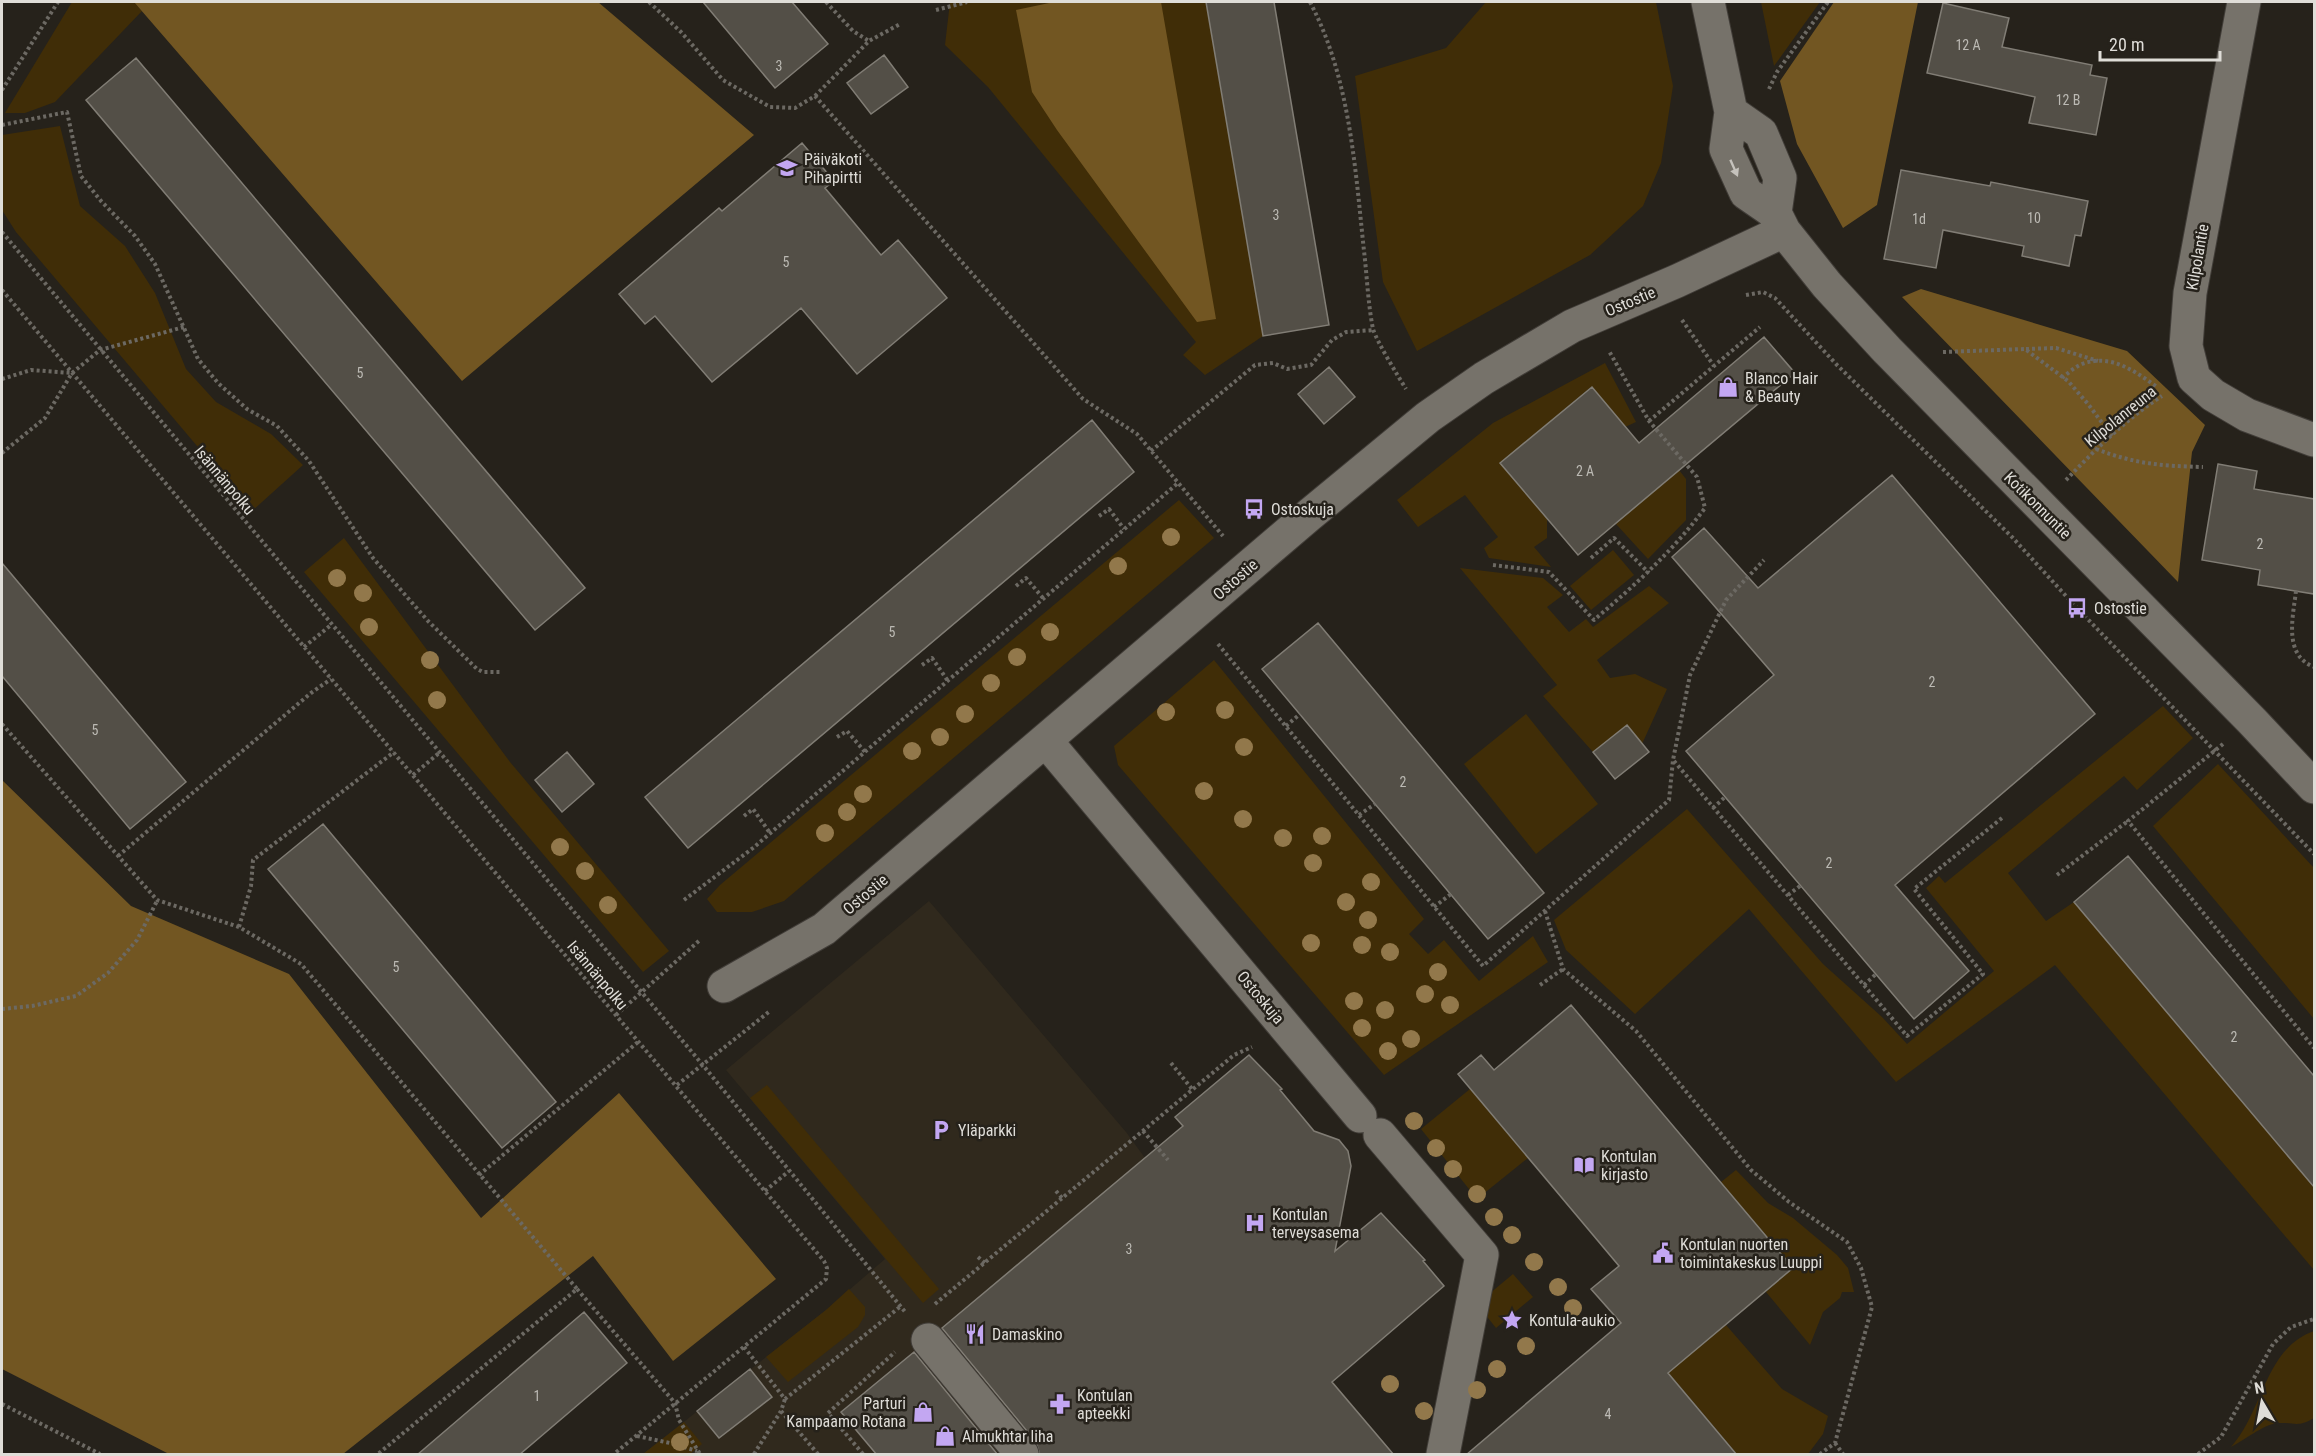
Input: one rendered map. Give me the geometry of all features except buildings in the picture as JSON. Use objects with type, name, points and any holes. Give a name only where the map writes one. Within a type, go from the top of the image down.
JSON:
[{"type":"street","points":[[1708,2],[1731,112],[1761,133],[1780,178],[1779,222]]},
{"type":"street","name":"Kilpolantie","points":[[2244,2],[2190,293],[2186,346],[2193,378],[2213,395],[2247,415],[2314,440]]},
{"type":"street","name":"Kotikonnuntie","points":[[1779,222],[1827,285],[1887,350],[2314,787]]},
{"type":"street","name":"Ostostie","points":[[724,986],[824,929],[1308,516],[1428,417],[1484,378],[1572,326],[1687,277],[1779,222]]},
{"type":"street","name":"Ostoskuja","points":[[1046,741],[1482,1255],[1443,1455]]},
{"type":"street","points":[[916,1342],[1022,1455]]},
{"type":"path","points":[[2,90],[58,2]]},
{"type":"path","points":[[649,2],[681,32],[723,80],[770,107],[795,108],[815,96],[869,41],[900,24]]},
{"type":"path","points":[[826,2],[853,31],[869,41]]},
{"type":"path","points":[[936,10],[967,2]]},
{"type":"path","points":[[1310,2],[1333,56],[1347,114],[1355,160],[1374,330],[1404,386]]},
{"type":"path","points":[[1769,89],[1776,72],[1827,2]]},
{"type":"path","points":[[815,96],[1083,399],[1137,434],[1223,536]]},
{"type":"path","points":[[2,125],[67,112],[81,176],[101,201],[135,236],[155,264],[198,359],[218,383],[247,409],[276,426],[309,461],[373,558],[428,621],[477,669],[483,672],[501,672]]},
{"type":"path","name":"Isännänpolku","points":[[2,232],[702,1064],[901,1306],[785,1399]]},
{"type":"path","name":"Isännänpolku","points":[[2,290],[638,1041],[677,1084],[824,1261],[827,1268],[826,1279],[614,1455]]},
{"type":"path","points":[[1746,296],[1763,292],[1775,298],[1836,364],[2012,537],[2077,608],[2314,854]]},
{"type":"path","points":[[1681,320],[1714,366]]},
{"type":"path","points":[[2,453],[45,418],[72,373],[100,350],[184,327]]},
{"type":"path","points":[[1649,421],[1760,327]]},
{"type":"path","points":[[1151,452],[1256,365],[1273,363],[1287,369],[1311,365],[1332,340],[1346,332],[1374,330]]},
{"type":"path","points":[[1887,350],[1953,352],[2056,348],[2099,361]]},
{"type":"path","points":[[2025,349],[2062,378],[2088,404],[2112,436]]},
{"type":"path","points":[[1493,565],[1549,572],[1594,620],[1649,573],[1688,531],[1705,508],[1697,477],[1649,421],[1609,350]]},
{"type":"path","points":[[2062,378],[2082,364],[2099,361]]},
{"type":"path","name":"Kilpolanreuna","points":[[2067,479],[2096,449],[2148,405],[2166,393],[2128,366],[2099,361]]},
{"type":"path","points":[[2,379],[31,370],[72,373]]},
{"type":"path","points":[[2096,449],[2123,460],[2159,466],[2203,467]]},
{"type":"path","points":[[684,900],[770,833],[1178,483]]},
{"type":"path","points":[[1099,516],[1109,509],[1124,529]]},
{"type":"path","points":[[1591,558],[1614,538],[1649,573]]},
{"type":"path","points":[[1218,644],[1483,966],[1669,800],[1673,760],[1690,675],[1726,600],[1764,560]]},
{"type":"path","points":[[1016,586],[1026,578],[1043,598]]},
{"type":"path","points":[[2296,591],[2292,632],[2295,651],[2307,665],[2314,668]]},
{"type":"path","points":[[304,647],[331,625]]},
{"type":"path","points":[[922,665],[932,658],[948,681]]},
{"type":"path","points":[[118,856],[311,693],[331,679]]},
{"type":"path","points":[[1286,726],[1300,714]]},
{"type":"path","points":[[2057,875],[2252,721]]},
{"type":"path","points":[[2,724],[157,900],[238,927],[301,964],[675,1403],[680,1420],[699,1453]]},
{"type":"path","points":[[837,737],[847,731],[865,752]]},
{"type":"path","points":[[238,927],[251,886],[253,860],[394,752]]},
{"type":"path","points":[[413,775],[439,753]]},
{"type":"path","points":[[1673,760],[1907,1035],[1983,974],[1914,889],[2002,818]]},
{"type":"path","points":[[1713,808],[1725,797]]},
{"type":"path","points":[[1359,815],[1375,804]]},
{"type":"path","points":[[744,816],[753,809],[770,833]]},
{"type":"path","points":[[2127,821],[2314,1048]]},
{"type":"path","points":[[1788,896],[1800,886]]},
{"type":"path","points":[[1434,907],[1450,894]]},
{"type":"path","points":[[2,1009],[32,1006],[76,996],[108,973],[137,940],[157,900]]},
{"type":"path","points":[[1545,911],[1563,969],[1636,1031],[1751,1170],[1789,1202],[1847,1242],[1861,1268],[1872,1307],[1835,1443],[1820,1455]]},
{"type":"path","points":[[616,1015],[700,940]]},
{"type":"path","points":[[1540,986],[1563,969]]},
{"type":"path","points":[[1864,985],[1876,974]]},
{"type":"path","points":[[677,1084],[770,1011]]},
{"type":"path","points":[[479,1175],[638,1041]]},
{"type":"path","points":[[933,1306],[1234,1054],[1255,1047]]},
{"type":"path","points":[[1171,1063],[1192,1089]]},
{"type":"path","points":[[1143,1131],[1168,1160]]},
{"type":"path","points":[[765,1191],[789,1171]]},
{"type":"path","points":[[1056,1191],[1062,1198]]},
{"type":"path","points":[[978,1257],[985,1263]]},
{"type":"path","points":[[378,1455],[577,1289]]},
{"type":"path","points":[[2199,1455],[2221,1437],[2273,1344],[2291,1327],[2314,1319]]},
{"type":"path","points":[[863,1455],[828,1413],[916,1342]]},
{"type":"path","points":[[744,1347],[785,1399],[781,1411],[754,1455]]},
{"type":"path","points":[[2,1404],[100,1455]]},
{"type":"path","points":[[781,1411],[818,1455]]},
{"type":"path","points":[[637,1436],[670,1443],[699,1453]]},
{"type":"path","points":[[1835,1443],[1843,1455]]},
{"type":"shaded area","points":[[72,2],[134,2],[142,11],[55,102],[25,113],[5,113]]},
{"type":"shaded area","points":[[134,2],[598,2],[754,135],[462,381]]},
{"type":"shaded area","points":[[950,2],[1206,2],[1263,336],[1205,375],[1183,355],[1196,342],[988,87],[945,45]]},
{"type":"shaded area","points":[[1054,2],[1161,2],[1216,319],[1197,322],[1057,130],[1032,92],[1016,10]]},
{"type":"shaded area","points":[[1486,2],[1656,2],[1673,86],[1661,163],[1643,206],[1590,255],[1417,351],[1383,282],[1355,76],[1446,48]]},
{"type":"shaded area","points":[[1761,2],[1820,2],[1774,66]]},
{"type":"shaded area","points":[[1834,2],[1918,2],[1877,205],[1843,228],[1797,144],[1780,81]]},
{"type":"shaded area","points":[[60,126],[80,206],[125,246],[155,293],[186,369],[216,402],[271,434],[303,465],[252,511],[16,232],[2,210],[2,135]]},
{"type":"shaded area","points":[[1921,289],[2127,351],[2205,425],[2192,452],[2178,582],[1902,297]]},
{"type":"shaded area","points":[[1605,363],[1636,422],[1625,427],[1591,387],[1501,463],[1547,519],[1547,538],[1534,547],[1551,567],[1489,558],[1484,548],[1498,537],[1465,495],[1418,527],[1397,500],[1493,423]]},
{"type":"shaded area","points":[[1679,470],[1686,479],[1686,520],[1648,559],[1616,524]]},
{"type":"shaded area","points":[[1179,500],[1214,538],[784,901],[752,912],[717,912],[707,899],[720,885]]},
{"type":"shaded area","points":[[344,538],[510,762],[669,951],[643,972],[304,572]]},
{"type":"shaded area","points":[[1613,550],[1634,575],[1591,610],[1570,586]]},
{"type":"shaded area","points":[[1460,568],[1543,578],[1563,595],[1547,607],[1569,632],[1586,619],[1593,627],[1649,586],[1669,603],[1597,660],[1610,678],[1635,674],[1667,689],[1642,744],[1627,725],[1593,752],[1543,696],[1557,685]]},
{"type":"shaded area","points":[[1214,660],[1424,919],[1409,934],[1428,954],[1444,940],[1479,981],[1533,936],[1548,962],[1384,1075],[1118,765],[1114,746]]},
{"type":"shaded area","points":[[2163,706],[2193,738],[2137,790],[2124,776],[2008,873],[2046,921],[2074,902],[2314,1187],[2314,1270],[2055,965],[1896,1082],[1749,909],[1635,1014],[1566,950],[1554,920],[1687,809],[1823,964],[1882,1017],[1907,1044],[1994,971],[1926,888],[1939,876],[1945,883]]},
{"type":"shaded area","points":[[1526,714],[1598,804],[1536,854],[1464,764]]},
{"type":"shaded area","points":[[2218,764],[2314,868],[2314,1019],[2153,826]]},
{"type":"shaded area","points":[[2,780],[131,906],[289,974],[481,1218],[619,1093],[776,1279],[673,1361],[593,1256],[343,1454],[169,1454],[2,1369]]},
{"type":"shaded area","points":[[929,901],[1126,1132],[1145,1158],[1394,1454],[643,1454],[826,1310],[885,1259],[726,1070]]},
{"type":"shaded area","points":[[767,1085],[939,1289],[923,1303],[750,1098]]},
{"type":"shaded area","points":[[1470,1089],[1528,1158],[1477,1199],[1421,1129]]},
{"type":"shaded area","points":[[1736,1170],[1768,1203],[1793,1218],[1837,1255],[1848,1268],[1854,1292],[1842,1292],[1840,1298],[1823,1312],[1810,1345],[1766,1292],[1793,1268],[1721,1182]]},
{"type":"shaded area","points":[[1513,1274],[1533,1297],[1496,1328],[1477,1304]]},
{"type":"shaded area","points":[[1637,1288],[1692,1353],[1726,1325],[1782,1389],[1828,1416],[1823,1434],[1808,1454],[1737,1454],[1625,1321],[1621,1323],[1615,1316]]},
{"type":"shaded area","points":[[849,1289],[865,1307],[865,1315],[858,1327],[788,1382],[766,1357]]},
{"type":"shaded area","points":[[2314,1331],[2314,1418],[2300,1424],[2272,1424],[2231,1447],[2251,1416],[2274,1366],[2297,1340]]},
{"type":"shaded area","points":[[684,1422],[702,1444],[690,1454],[643,1454]]},
{"type":"place","name":"Päiväkoti Pihapirtti","points":[[787,168]]},
{"type":"place","name":"Blanco Hair & Beauty","points":[[1728,387]]},
{"type":"place","name":"Ostoskuja","points":[[1254,509]]},
{"type":"place","name":"Ostostie","points":[[2077,608]]},
{"type":"place","name":"Yläparkki","points":[[941,1130]]},
{"type":"place","name":"Kontulan kirjasto","points":[[1584,1165]]},
{"type":"place","name":"Kontulan terveysasema","points":[[1255,1223]]},
{"type":"place","name":"Kontulan nuorten toimintakeskus Luuppi","points":[[1663,1253]]},
{"type":"place","name":"Kontula-aukio","points":[[1512,1320]]},
{"type":"place","name":"Damaskino","points":[[975,1334]]},
{"type":"place","name":"Kontulan apteekki","points":[[1060,1404]]},
{"type":"place","name":"Parturi Kampaamo Rotana","points":[[923,1412]]},
{"type":"place","name":"Almukhtar liha","points":[[945,1436]]}]
